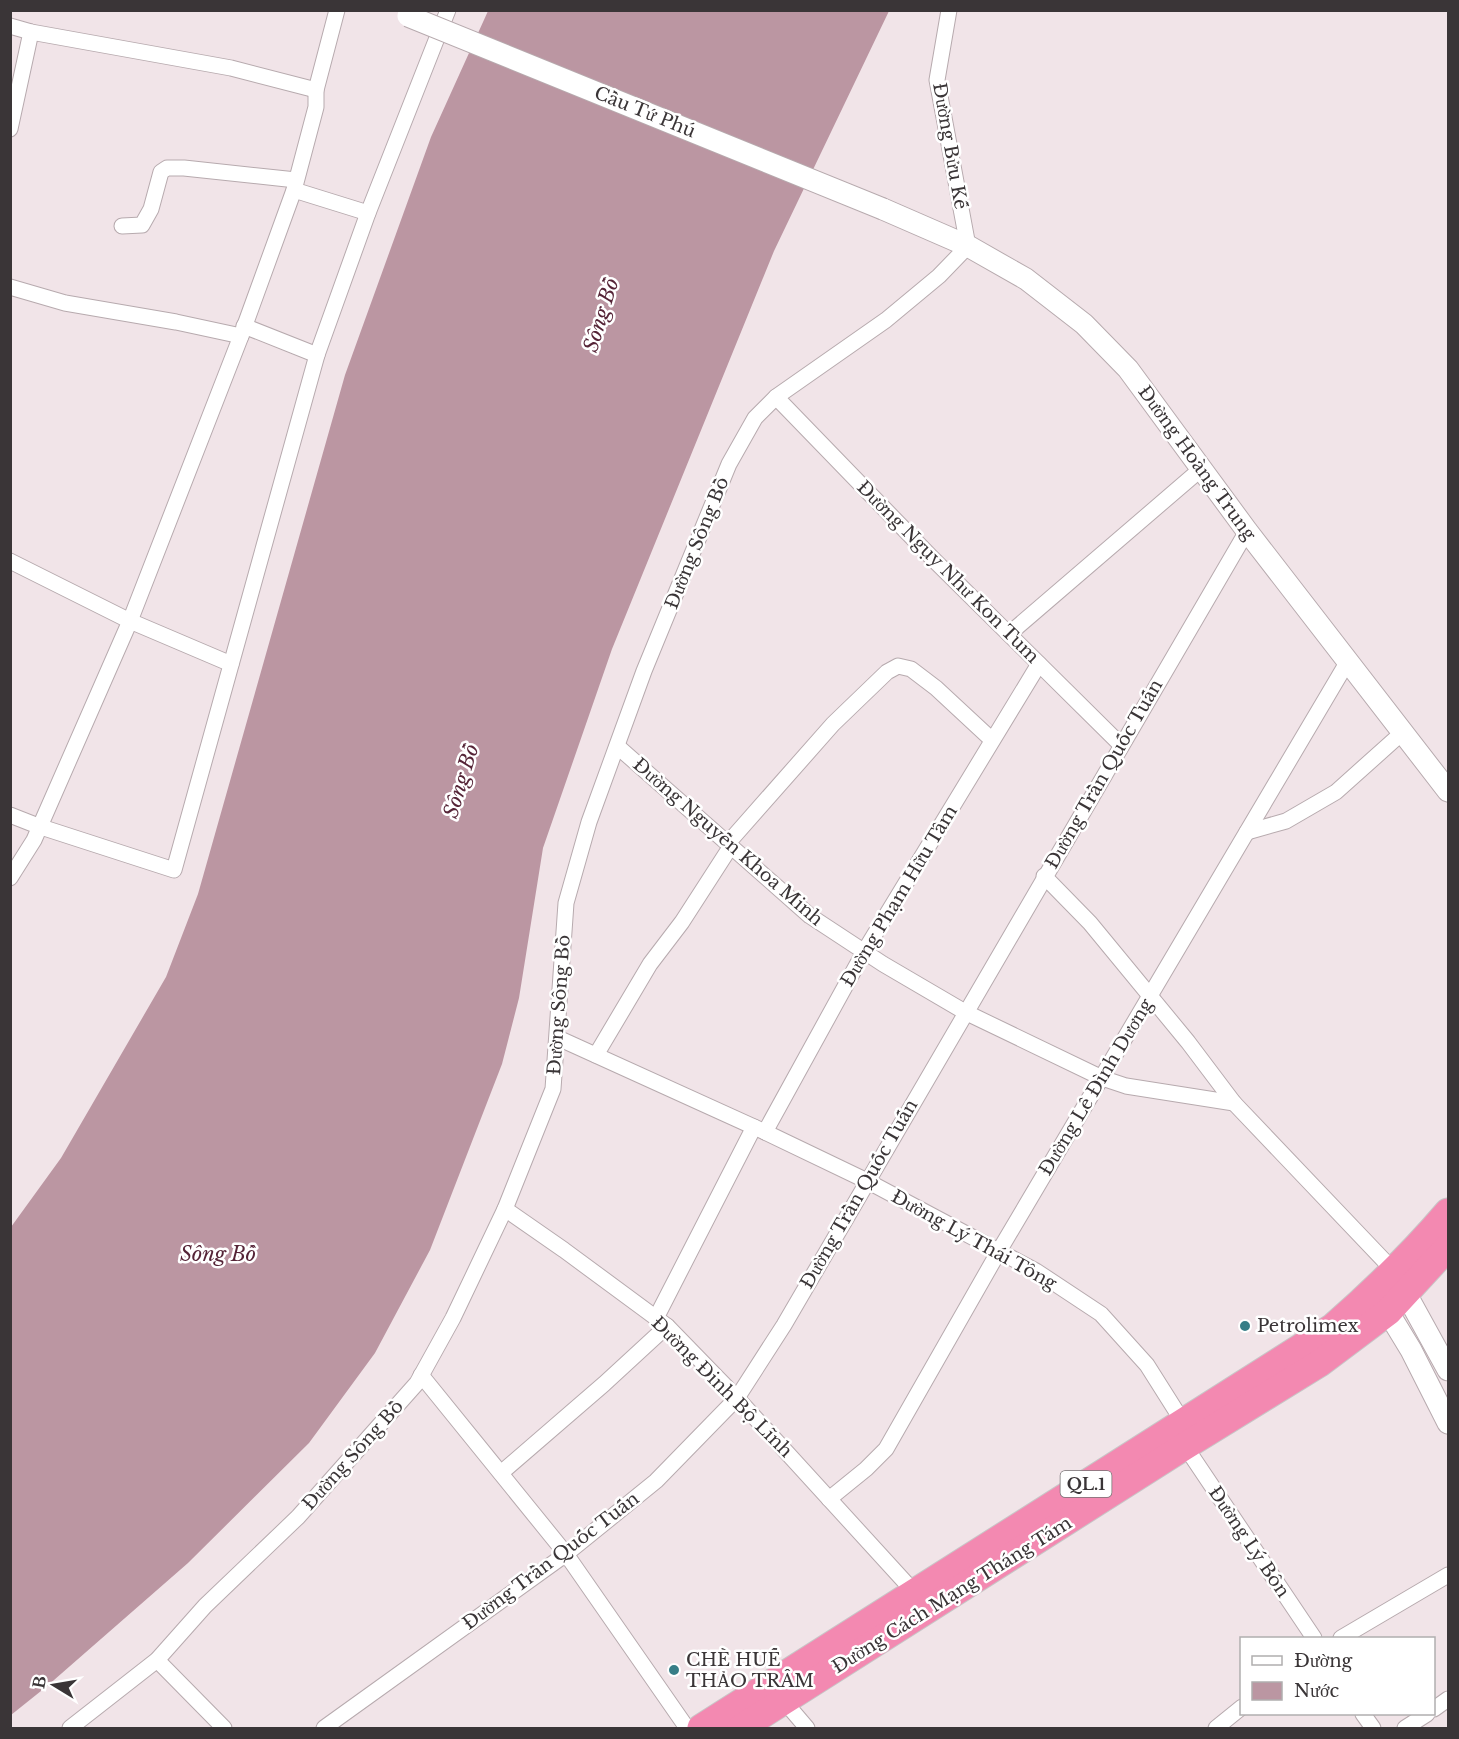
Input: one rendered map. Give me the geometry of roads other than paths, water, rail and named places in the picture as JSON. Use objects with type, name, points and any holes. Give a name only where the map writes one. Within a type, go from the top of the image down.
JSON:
[{"type":"highway","name":"Đường Cách Mạng Tháng Tám","points":[[1391,1292],[1449,1212]]},
{"type":"highway","name":"Đường Cách Mạng Tháng Tám","points":[[701,1728],[915,1593],[1184,1434],[1320,1364],[1391,1292],[1449,1247]]},
{"type":"highway","name":"Đường Cách Mạng Tháng Tám","points":[[741,1728],[1184,1434]]},
{"type":"main road","name":"Cầu Tứ Phú","points":[[402,13],[883,209]]},
{"type":"main road","name":"Đường Hoàng Trung","points":[[883,209],[968,246],[1026,279],[1084,324],[1128,369],[1247,531],[1449,791]]},
{"type":"main road","points":[[1391,1292],[1449,1370]]},
{"type":"main road","points":[[1391,1292],[1412,1350],[1449,1423]]},
{"type":"street","points":[[10,878],[34,840],[38,826],[130,621],[242,331],[295,185],[316,107],[316,90],[338,10]]},
{"type":"street","points":[[10,815],[174,870],[317,355],[368,213],[448,10]]},
{"type":"street","name":"Đường Bửu Kế","points":[[949,10],[937,80],[968,246]]},
{"type":"street","points":[[10,26],[31,32],[231,68],[316,90]]},
{"type":"street","points":[[10,129],[31,32]]},
{"type":"street","points":[[122,226],[142,225],[151,209],[162,172],[167,168],[184,168],[295,185],[368,213]]},
{"type":"street","name":"Đường Sông Bồ","points":[[70,1728],[157,1660],[205,1605],[298,1517],[417,1383],[453,1318],[505,1209],[553,1089],[566,903],[589,822],[644,671],[729,464],[755,418],[776,397],[886,320],[939,276],[968,246]]},
{"type":"street","points":[[10,287],[65,303],[242,331],[317,355]]},
{"type":"street","name":"Đường Ngụy Như Kon Tum","points":[[776,397],[1121,745]]},
{"type":"street","points":[[1009,634],[1201,468]]},
{"type":"street","name":"Đường Trần Quốc Tuấn","points":[[324,1728],[566,1554],[656,1481],[737,1398],[784,1325],[1247,531]]},
{"type":"street","points":[[10,561],[130,621],[231,664]]},
{"type":"street","name":"Đường Lê Đình Dương","points":[[829,1499],[866,1469],[886,1449],[999,1251],[1348,661]]},
{"type":"street","name":"Đường Phạm Hữu Tâm","points":[[662,1322],[760,1130],[864,951],[1039,663]]},
{"type":"street","points":[[596,1055],[650,964],[682,922],[729,845],[833,724],[887,672],[898,666],[911,669],[936,688],[992,740]]},
{"type":"street","points":[[1247,832],[1286,821],[1336,792],[1403,732]]},
{"type":"street","name":"Đường Nguyễn Khoa Minh","points":[[617,746],[810,916],[882,964],[965,1012],[1102,1078],[1126,1086],[1234,1103]]},
{"type":"street","points":[[1044,876],[1090,923],[1188,1042],[1234,1103],[1391,1292]]},
{"type":"street","name":"Đường Lý Thái Tông","points":[[558,1038],[867,1181],[1036,1271],[1101,1314],[1147,1365],[1184,1434]]},
{"type":"street","name":"Đường Đinh Bộ Lĩnh","points":[[505,1209],[662,1322],[737,1398],[915,1593]]},
{"type":"street","points":[[501,1473],[604,1384],[662,1322]]},
{"type":"street","points":[[421,1375],[566,1554],[687,1728]]},
{"type":"street","name":"Đường Lý Bôn","points":[[1184,1434],[1313,1637]]},
{"type":"street","points":[[1343,1637],[1449,1575]]},
{"type":"street","points":[[157,1660],[224,1728]]},
{"type":"street","points":[[1435,1708],[1449,1699]]},
{"type":"street","points":[[784,1701],[807,1728]]},
{"type":"street","points":[[1216,1728],[1240,1709]]},
{"type":"street","points":[[1364,1715],[1373,1728]]},
{"type":"street","points":[[1406,1728],[1424,1715]]},
{"type":"water","name":"Sông Bồ","points":[[488,11],[889,11],[774,251],[612,649],[543,848],[519,998],[502,1064],[430,1250],[375,1353],[309,1443],[188,1563],[11,1715],[11,1227],[61,1158],[166,977],[198,894],[345,375],[431,137]]},
{"type":"place","name":"Petrolimex","points":[[1245,1326]]},
{"type":"place","name":"CHÈ HUẾ THẢO TRÂM","points":[[674,1670]]}]
